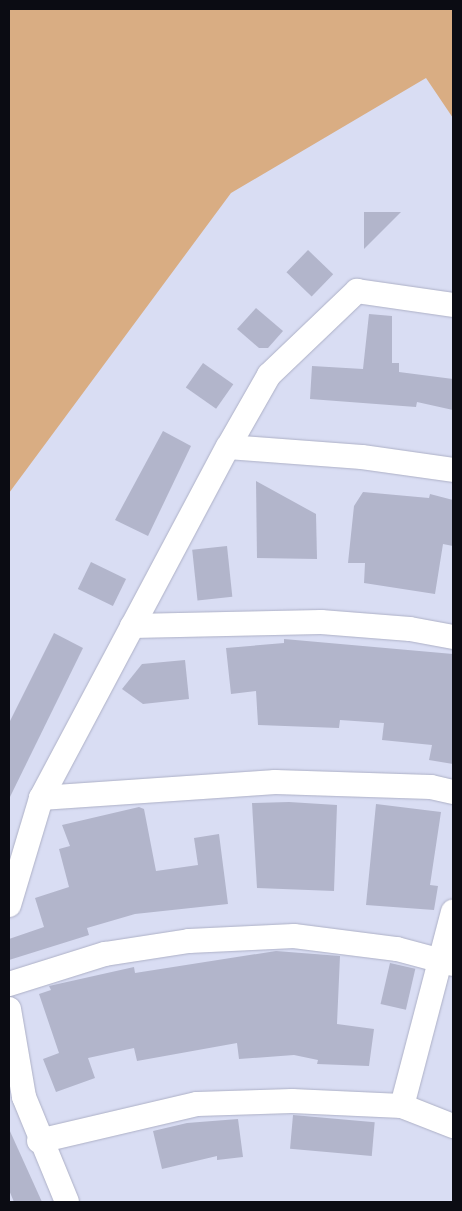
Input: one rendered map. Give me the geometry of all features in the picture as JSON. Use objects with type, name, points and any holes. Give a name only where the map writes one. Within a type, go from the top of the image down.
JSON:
[{"type":"street","points":[[9,905],[41,798],[228,447],[269,375],[357,291],[453,305]]},
{"type":"street","points":[[228,447],[362,457],[453,470]]},
{"type":"street","points":[[132,626],[321,622],[410,628],[453,638]]},
{"type":"street","points":[[41,798],[275,782],[430,787],[453,792]]},
{"type":"street","points":[[402,1106],[448,963],[453,912]]},
{"type":"street","points":[[9,984],[105,954],[189,941],[294,936],[398,949],[448,963]]},
{"type":"street","points":[[9,1009],[24,1097],[40,1141],[67,1202]]},
{"type":"street","points":[[40,1141],[198,1104],[292,1101],[402,1106],[453,1126]]},
{"type":"shaded area","points":[[9,9],[453,9],[453,118],[426,78],[231,193],[9,493]]},
{"type":"building","points":[[364,212],[401,212],[364,249]]},
{"type":"building","points":[[308,250],[333,274],[312,297],[286,272]]},
{"type":"building","points":[[256,308],[283,331],[268,348],[259,348],[237,329]]},
{"type":"building","points":[[369,314],[392,316],[392,363],[399,363],[399,372],[453,379],[453,410],[417,402],[416,407],[310,399],[312,366],[363,369]]},
{"type":"building","points":[[203,363],[233,384],[216,409],[186,388]]},
{"type":"building","points":[[163,431],[191,446],[148,536],[115,520]]},
{"type":"building","points":[[256,481],[316,514],[317,559],[257,558]]},
{"type":"building","points":[[363,492],[429,498],[430,494],[453,500],[453,546],[443,544],[435,594],[364,583],[365,563],[348,563],[354,506]]},
{"type":"building","points":[[227,546],[232,597],[198,600],[192,550]]},
{"type":"building","points":[[91,562],[126,579],[113,606],[78,589]]},
{"type":"building","points":[[54,633],[83,648],[9,799],[9,723]]},
{"type":"building","points":[[284,639],[453,654],[453,764],[429,760],[432,745],[382,740],[384,723],[340,720],[339,728],[258,725],[256,691],[231,694],[226,648],[284,643]]},
{"type":"building","points":[[185,660],[189,699],[143,704],[122,689],[142,664]]},
{"type":"building","points":[[289,802],[337,805],[334,891],[257,888],[252,803]]},
{"type":"building","points":[[376,804],[441,812],[430,885],[438,886],[434,910],[366,905]]},
{"type":"building","points":[[139,807],[144,809],[156,871],[198,865],[194,838],[219,834],[228,904],[135,914],[87,928],[89,935],[9,960],[9,939],[44,927],[35,898],[69,887],[59,849],[70,846],[62,825]]},
{"type":"building","points":[[276,951],[340,956],[337,1024],[374,1029],[369,1066],[317,1064],[318,1060],[294,1055],[239,1059],[237,1043],[137,1061],[134,1048],[88,1058],[95,1078],[56,1092],[43,1059],[59,1053],[39,994],[51,990],[49,986],[134,967],[135,973]]},
{"type":"building","points":[[390,963],[415,969],[406,1010],[381,1004]]},
{"type":"building","points":[[293,1115],[375,1122],[372,1156],[290,1149]]},
{"type":"building","points":[[238,1119],[243,1157],[217,1160],[217,1156],[162,1169],[153,1131],[187,1123]]},
{"type":"building","points":[[9,1129],[42,1202],[14,1202],[9,1190]]}]
